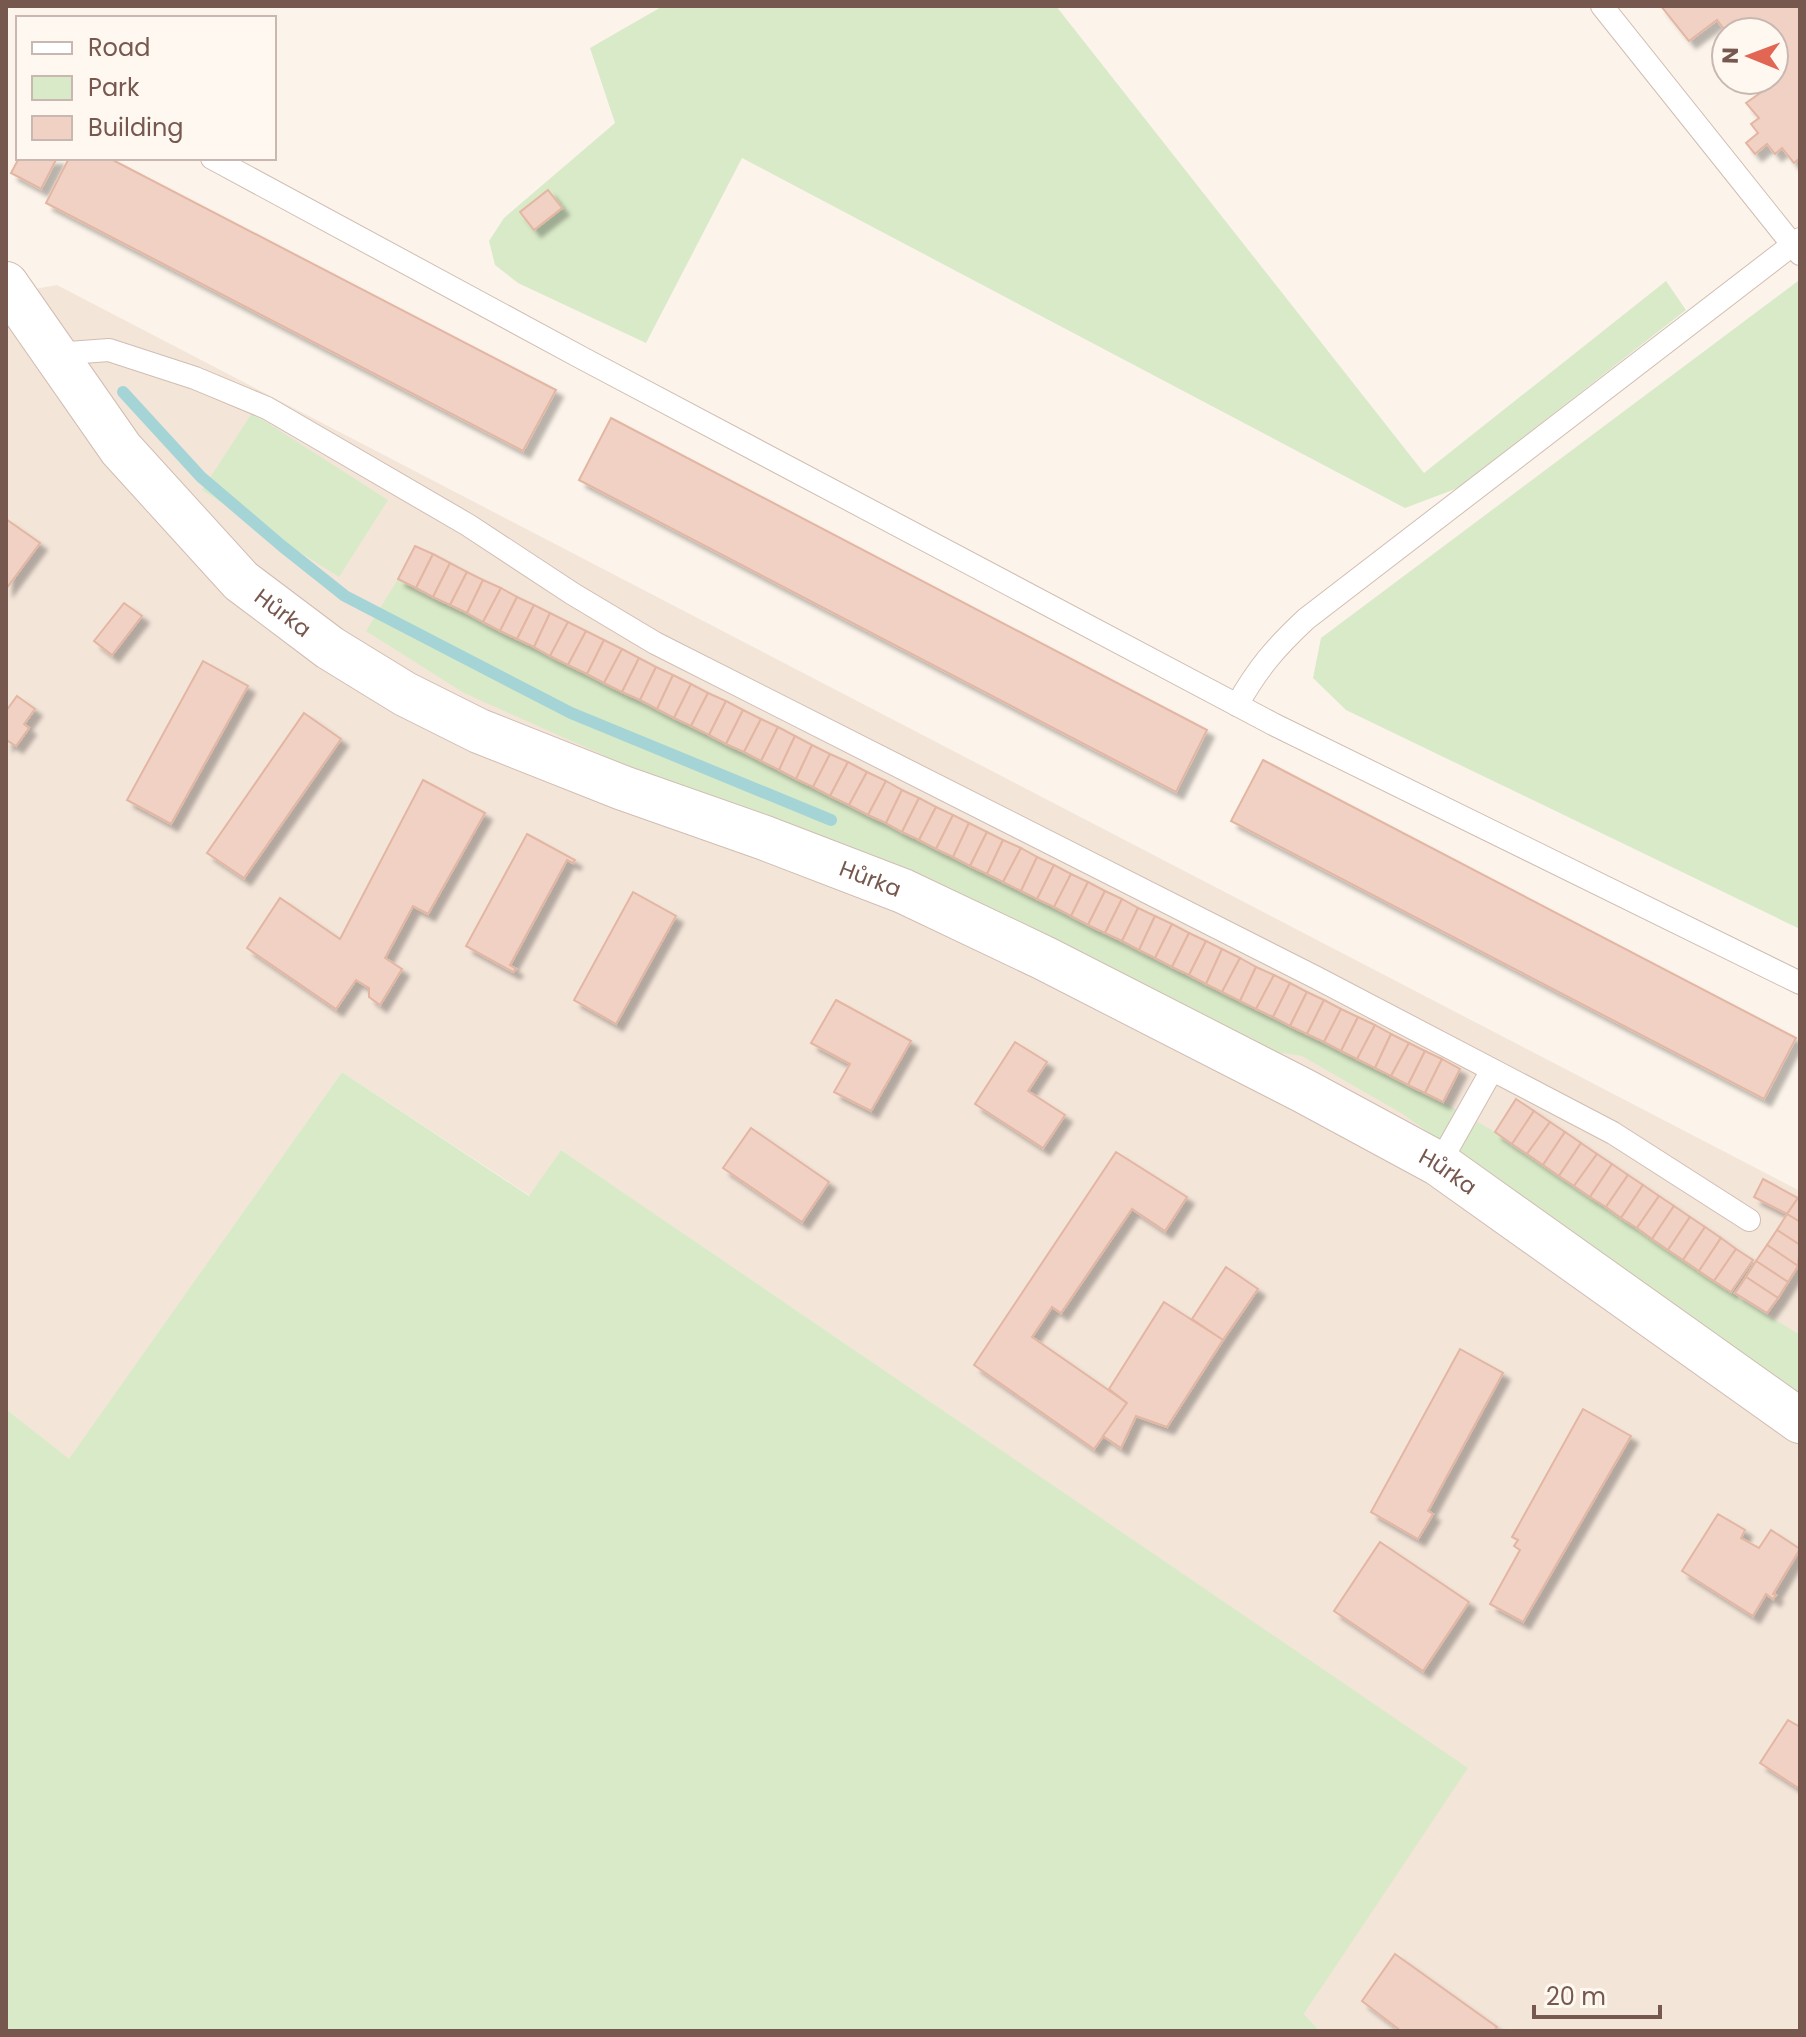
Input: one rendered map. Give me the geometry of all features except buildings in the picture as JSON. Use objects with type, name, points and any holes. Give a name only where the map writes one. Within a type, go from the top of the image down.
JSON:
[{"type":"street","name":"Hůrka","points":[[6,284],[121,449],[241,581],[330,648],[405,694],[494,737],[903,891],[1044,958],[1439,1164],[1800,1421]]},
{"type":"lane","points":[[1237,705],[1256,671],[1306,619],[1798,246],[1602,6]]},
{"type":"lane","points":[[216,160],[1237,705],[1800,983]]},
{"type":"lane","points":[[55,354],[109,350],[195,378],[267,408],[468,525],[655,643],[1301,970],[1613,1133],[1749,1220]]},
{"type":"lane","points":[[1439,1164],[1492,1070]]},
{"type":"shaded area","points":[[57,285],[1800,1191],[1800,2031],[1320,2031],[1304,2014],[1467,1768],[561,1150],[530,1196],[342,1072],[69,1460],[6,1409],[6,294]]},
{"type":"green space","points":[[663,6],[1056,6],[1424,473],[1666,281],[1686,310],[1458,488],[1405,508],[742,158],[646,343],[518,283],[495,265],[489,241],[504,218],[615,123],[590,48]]},
{"type":"green space","points":[[1798,281],[1800,929],[1346,710],[1313,678],[1321,638]]},
{"type":"green space","points":[[252,413],[388,500],[339,577],[202,490]]},
{"type":"green space","points":[[398,579],[1443,1102],[1495,1132],[1730,1292],[1800,1335],[1800,1408],[1636,1279],[1401,1113],[1302,1056],[1264,1050],[464,693],[366,631]]},
{"type":"green space","points":[[342,1072],[529,1196],[561,1150],[1468,1768],[1304,2014],[1320,2031],[6,2031],[6,1409],[69,1459]]},
{"type":"waterway","points":[[123,392],[201,477],[345,596],[571,713],[831,820]]}]
